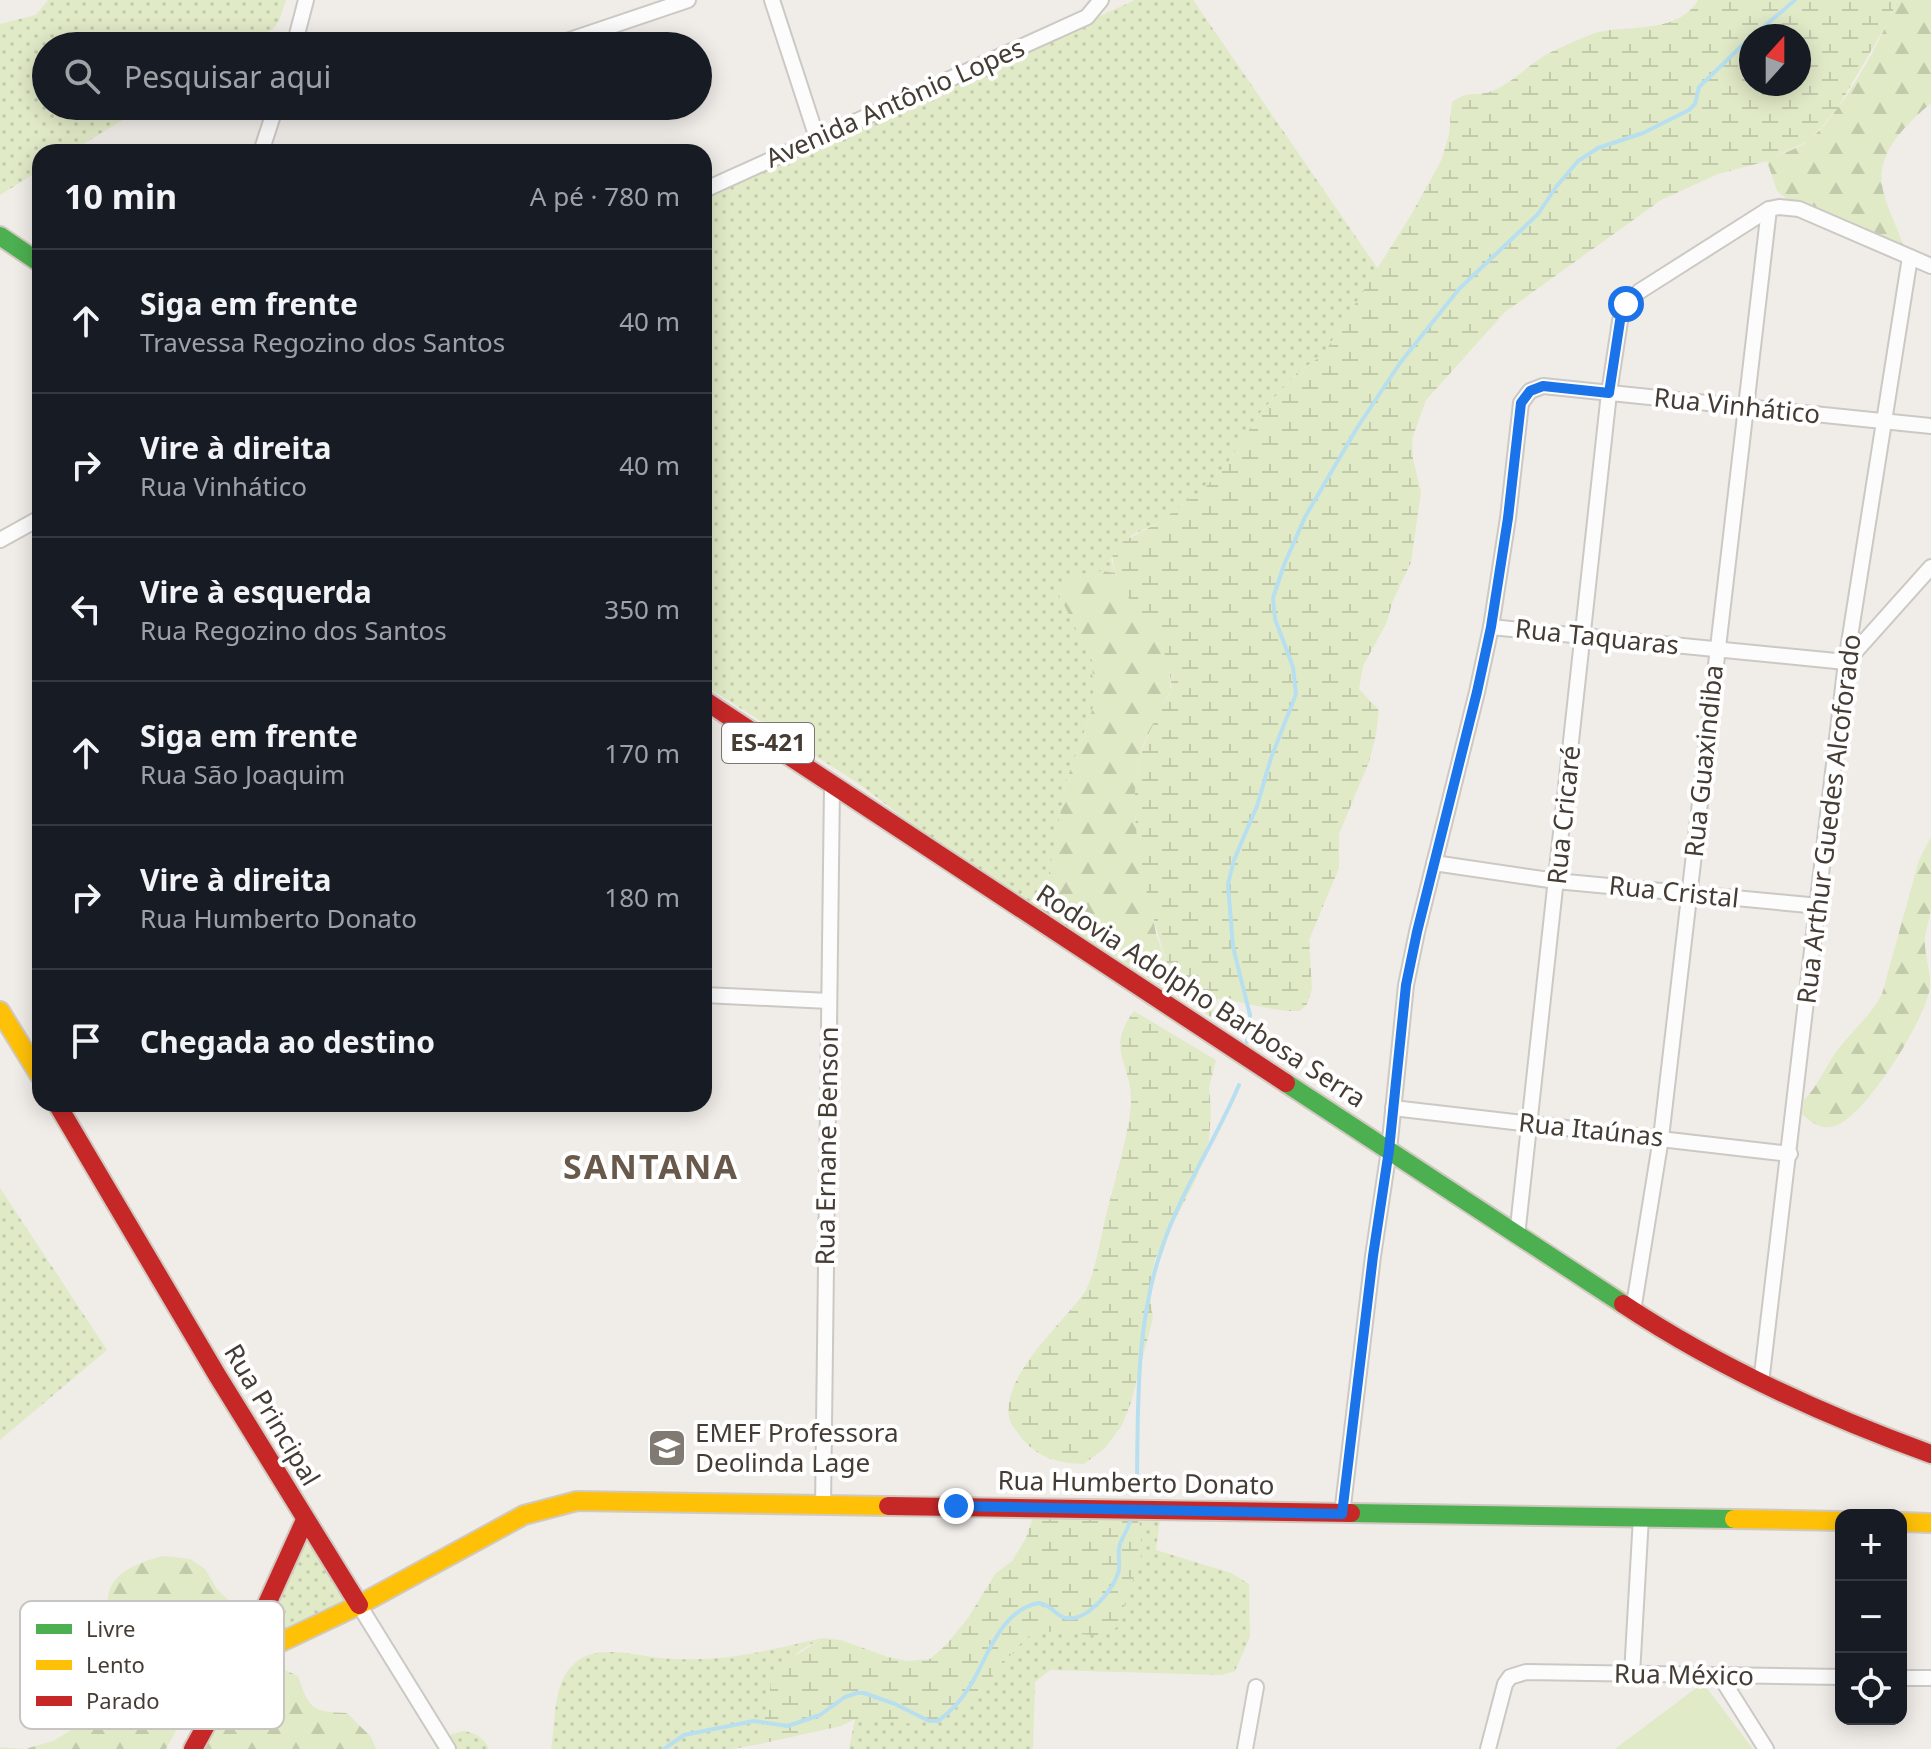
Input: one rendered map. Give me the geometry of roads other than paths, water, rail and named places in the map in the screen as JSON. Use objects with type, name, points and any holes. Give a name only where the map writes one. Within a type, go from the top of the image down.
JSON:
[{"type":"main road","points":[[0,236],[32,258]]},
{"type":"main road","name":"Rodovia Adolpho Barbosa Serra","points":[[712,705],[1633,1311],[1731,1369],[1840,1420],[1931,1454]]},
{"type":"main road","points":[[0,1011],[32,1063]]},
{"type":"main road","name":"Rua Principal","points":[[62,1112],[359,1605]]},
{"type":"main road","name":"Rua Humberto Donato","points":[[284,1641],[359,1605],[524,1515],[555,1505],[596,1499],[823,1506],[1835,1521]]},
{"type":"main road","points":[[268,1601],[305,1520]]},
{"type":"main road","points":[[1907,1522],[1931,1523]]},
{"type":"main road","points":[[193,1749],[204,1729]]},
{"type":"street","points":[[298,32],[306,0]]},
{"type":"street","points":[[593,32],[688,0]]},
{"type":"street","points":[[772,0],[817,138]]},
{"type":"street","name":"Avenida Antônio Lopes","points":[[712,186],[1087,17],[1101,0]]},
{"type":"street","points":[[264,144],[271,120]]},
{"type":"street","points":[[1769,209],[1799,209],[1931,266]]},
{"type":"street","name":"Rua Cricaré","points":[[1517,1236],[1609,393],[1620,321],[1626,304],[1640,291],[1769,209]]},
{"type":"street","name":"Rua Guaxindiba","points":[[1633,1311],[1661,1138],[1769,209]]},
{"type":"street","name":"Rua Arthur Guedes Alcoforado","points":[[1761,1383],[1846,662],[1910,257]]},
{"type":"street","name":"Rua Vinhático","points":[[1491,627],[1521,403],[1530,391],[1543,386],[1931,426]]},
{"type":"street","points":[[0,540],[32,522]]},
{"type":"street","points":[[1846,662],[1931,568]]},
{"type":"street","points":[[1342,1514],[1389,1150],[1406,985],[1491,627]]},
{"type":"street","name":"Rua Taquaras","points":[[1491,627],[1846,662]]},
{"type":"street","name":"Rua Ernane Benson","points":[[823,1506],[832,786]]},
{"type":"street","name":"Rua Cristal","points":[[1434,863],[1556,881],[1819,906]]},
{"type":"street","points":[[712,995],[829,1001]]},
{"type":"street","name":"Rua Itaúnas","points":[[1393,1108],[1790,1154]]},
{"type":"street","points":[[1632,1674],[1641,1517]]},
{"type":"street","name":"Rua Principal","points":[[359,1605],[448,1749]]},
{"type":"street","name":"Rua México","points":[[1488,1749],[1505,1684],[1510,1677],[1526,1672],[1835,1677]]},
{"type":"street","points":[[1720,1676],[1766,1749]]},
{"type":"street","points":[[1907,1678],[1931,1678]]},
{"type":"street","points":[[1245,1749],[1256,1687]]},
{"type":"waterway","points":[[1767,24],[1795,0]]},
{"type":"waterway","points":[[1247,1042],[1250,1015],[1233,947],[1228,884],[1234,860],[1257,806],[1271,758],[1296,694],[1293,667],[1275,619],[1273,598],[1305,517],[1357,428],[1400,363],[1459,289],[1538,214],[1578,161],[1598,148],[1643,133],[1689,110],[1695,104],[1699,87],[1739,49]]},
{"type":"waterway","points":[[1137,1480],[1140,1361],[1154,1273],[1180,1204],[1239,1085]]},
{"type":"waterway","points":[[664,1749],[684,1735],[754,1721],[788,1726],[820,1715],[845,1697],[857,1693],[895,1704],[929,1721],[938,1721],[965,1694],[998,1635],[1015,1614],[1039,1603],[1063,1617],[1074,1618],[1099,1602],[1117,1577],[1119,1547],[1130,1521]]},
{"type":"place","name":"EMEF Professora Deolinda Lage","points":[[667,1448]]},
{"type":"district","name":"SANTANA","points":[[651,1167]]}]
